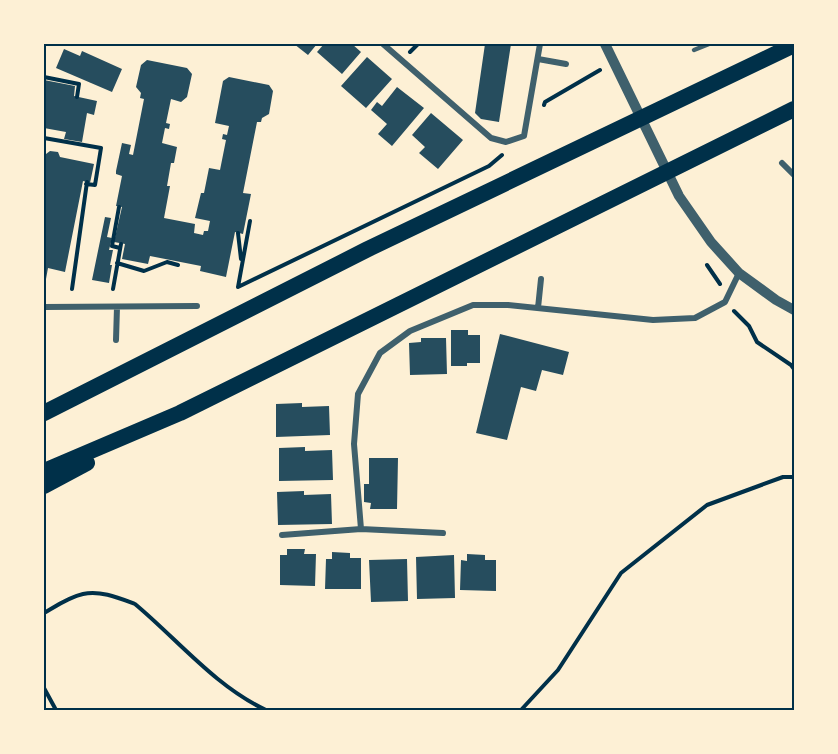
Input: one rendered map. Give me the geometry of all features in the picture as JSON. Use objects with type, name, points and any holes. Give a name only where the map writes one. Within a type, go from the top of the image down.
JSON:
[{"type":"highway","points":[[44,412],[377,244],[795,45]]},
{"type":"highway","points":[[44,486],[180,413],[795,109]]},
{"type":"highway","points":[[44,471],[180,413]]},
{"type":"street","points":[[383,44],[491,138],[506,142],[524,136],[540,44]]},
{"type":"street","points":[[605,44],[679,196],[711,242],[739,273],[776,300],[795,310]]},
{"type":"street","points":[[538,59],[566,63]]},
{"type":"street","points":[[782,163],[795,175]]},
{"type":"street","points":[[361,529],[354,444],[358,394],[380,353],[410,331],[473,305],[508,305],[653,320],[695,318],[725,302],[739,273]]},
{"type":"street","points":[[538,308],[542,279]]},
{"type":"street","points":[[44,307],[197,306]]},
{"type":"street","points":[[116,340],[117,307]]},
{"type":"street","points":[[282,535],[361,529],[443,533]]},
{"type":"lane","points":[[694,50],[709,44]]},
{"type":"path","points":[[545,102],[600,70]]},
{"type":"path","points":[[44,77],[79,84],[76,97]]},
{"type":"path","points":[[44,138],[101,148],[95,185],[86,183],[72,290]]},
{"type":"path","points":[[250,221],[237,287],[489,166],[500,156],[510,154]]},
{"type":"path","points":[[113,289],[120,246],[112,246],[119,207]]},
{"type":"path","points":[[238,233],[242,263]]},
{"type":"path","points":[[117,263],[144,271],[166,262],[178,265]]},
{"type":"path","points":[[725,302],[749,326],[757,342],[795,369]]},
{"type":"path","points":[[521,711],[558,670],[621,573],[706,505],[783,477],[795,477]]},
{"type":"path","points":[[44,613],[83,594],[99,594],[135,604],[230,688],[251,704],[266,711]]},
{"type":"path","points":[[44,688],[56,711]]},
{"type":"building","points":[[294,44],[317,44],[308,55]]},
{"type":"building","points":[[324,44],[352,44],[361,52],[342,74],[317,52]]},
{"type":"building","points":[[485,44],[511,44],[499,122],[481,119],[475,113]]},
{"type":"building","points":[[64,49],[80,56],[82,51],[122,69],[112,92],[56,68]]},
{"type":"building","points":[[367,57],[392,79],[366,108],[341,86]]},
{"type":"building","points":[[147,60],[187,68],[192,74],[187,97],[181,102],[171,99],[166,123],[170,124],[169,129],[165,128],[162,143],[177,147],[174,163],[171,163],[167,186],[170,186],[164,218],[195,224],[194,233],[203,235],[204,231],[208,231],[210,221],[195,218],[201,193],[204,193],[209,168],[220,170],[226,140],[222,139],[223,134],[227,135],[229,126],[215,123],[223,81],[229,77],[269,85],[273,91],[269,114],[262,118],[261,122],[257,122],[243,193],[251,194],[243,234],[235,232],[226,277],[200,271],[201,266],[150,256],[148,264],[122,259],[125,244],[114,242],[122,207],[116,206],[122,176],[116,174],[116,171],[122,143],[131,145],[129,154],[133,155],[144,99],[140,98],[141,93],[136,87],[141,65]]},
{"type":"building","points":[[44,80],[75,86],[74,96],[97,101],[94,115],[87,113],[82,142],[64,139],[66,132],[44,128]]},
{"type":"building","points":[[397,87],[424,108],[392,146],[378,134],[387,124],[371,110],[377,102],[382,106]]},
{"type":"building","points":[[431,113],[463,140],[438,169],[419,153],[425,147],[412,135]]},
{"type":"building","points":[[50,151],[58,152],[60,157],[94,164],[90,183],[83,181],[65,272],[48,268],[46,279],[44,279],[44,154]]},
{"type":"building","points":[[105,217],[111,218],[107,237],[112,238],[109,250],[113,250],[109,283],[92,280]]},
{"type":"building","points":[[451,330],[468,330],[468,335],[480,335],[480,363],[451,366]]},
{"type":"building","points":[[500,334],[569,352],[563,375],[542,370],[536,391],[521,387],[507,440],[476,433]]},
{"type":"building","points":[[421,338],[446,338],[447,374],[410,375],[409,343],[421,342]]},
{"type":"building","points":[[302,403],[302,407],[329,406],[330,435],[276,437],[276,404]]},
{"type":"building","points":[[305,447],[305,451],[332,450],[333,480],[279,481],[279,448]]},
{"type":"building","points":[[369,458],[398,458],[397,509],[370,509],[371,503],[364,502],[364,484],[369,484]]},
{"type":"building","points":[[304,491],[304,495],[331,494],[332,524],[278,525],[277,492]]},
{"type":"building","points":[[287,549],[305,549],[304,554],[316,554],[315,586],[280,585],[280,555],[287,555]]},
{"type":"building","points":[[332,552],[350,553],[350,558],[361,558],[361,589],[325,589],[326,559],[332,559]]},
{"type":"building","points":[[467,554],[485,555],[485,560],[496,560],[496,591],[460,590],[461,560],[467,561]]},
{"type":"building","points":[[454,555],[455,598],[417,599],[416,557]]},
{"type":"building","points":[[407,559],[408,601],[371,602],[369,560]]}]
